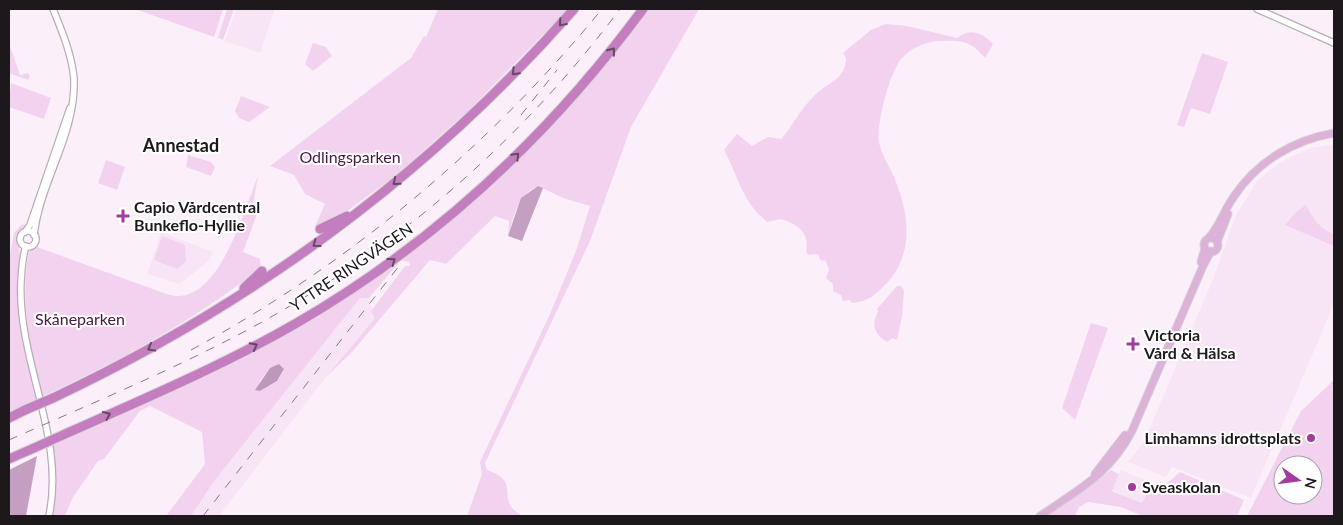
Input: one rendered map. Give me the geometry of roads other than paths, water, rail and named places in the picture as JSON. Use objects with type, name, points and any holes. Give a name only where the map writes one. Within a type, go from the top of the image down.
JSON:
[{"type":"highway","points":[[9,418],[140,354],[223,306],[291,261],[369,204],[474,113],[574,9]]},
{"type":"highway","name":"YTTRE RINGVÄGEN","points":[[9,459],[244,352],[333,301],[402,254],[478,192],[525,148],[581,88],[643,9]]},
{"type":"highway","points":[[320,229],[369,204]]},
{"type":"highway","points":[[223,306],[262,271]]},
{"type":"main road","points":[[1040,516],[1074,493],[1110,456],[1138,416],[1208,250],[1205,242],[1210,238],[1235,194],[1260,167],[1299,142],[1334,131]]},
{"type":"main road","points":[[1208,250],[1217,248],[1219,233],[1239,193],[1260,167]]},
{"type":"main road","points":[[1210,238],[1217,242]]},
{"type":"street","points":[[26,246],[31,246],[35,243],[34,235],[38,213],[68,130],[72,104],[74,85],[72,64],[54,9]]},
{"type":"street","points":[[1257,9],[1334,43]]},
{"type":"street","points":[[47,516],[52,467],[23,322],[21,288],[26,246],[20,239],[30,225],[72,104]]},
{"type":"street","points":[[25,232],[34,235]]},
{"type":"railway","points":[[191,350],[249,317],[306,280],[413,199],[464,155],[512,109],[602,9]]},
{"type":"railway","points":[[9,440],[222,343],[304,297],[356,264],[453,189],[498,147],[541,104],[620,9]]},
{"type":"railway","points":[[521,115],[557,70]]},
{"type":"railway","points":[[203,516],[403,261]]},
{"type":"place","name":"Capio Vårdcentral Bunkeflo-Hyllie","points":[[123,216]]},
{"type":"place","name":"Victoria Vård & Hälsa","points":[[1133,344]]},
{"type":"place","name":"Limhamns idrottsplats","points":[[1311,438]]},
{"type":"place","name":"Sveaskolan","points":[[1132,487]]},
{"type":"district","name":"Annestad","points":[[181,146]]},
{"type":"park label","name":"Odlingsparken","points":[[350,157]]},
{"type":"park label","name":"Skåneparken","points":[[80,319]]}]
